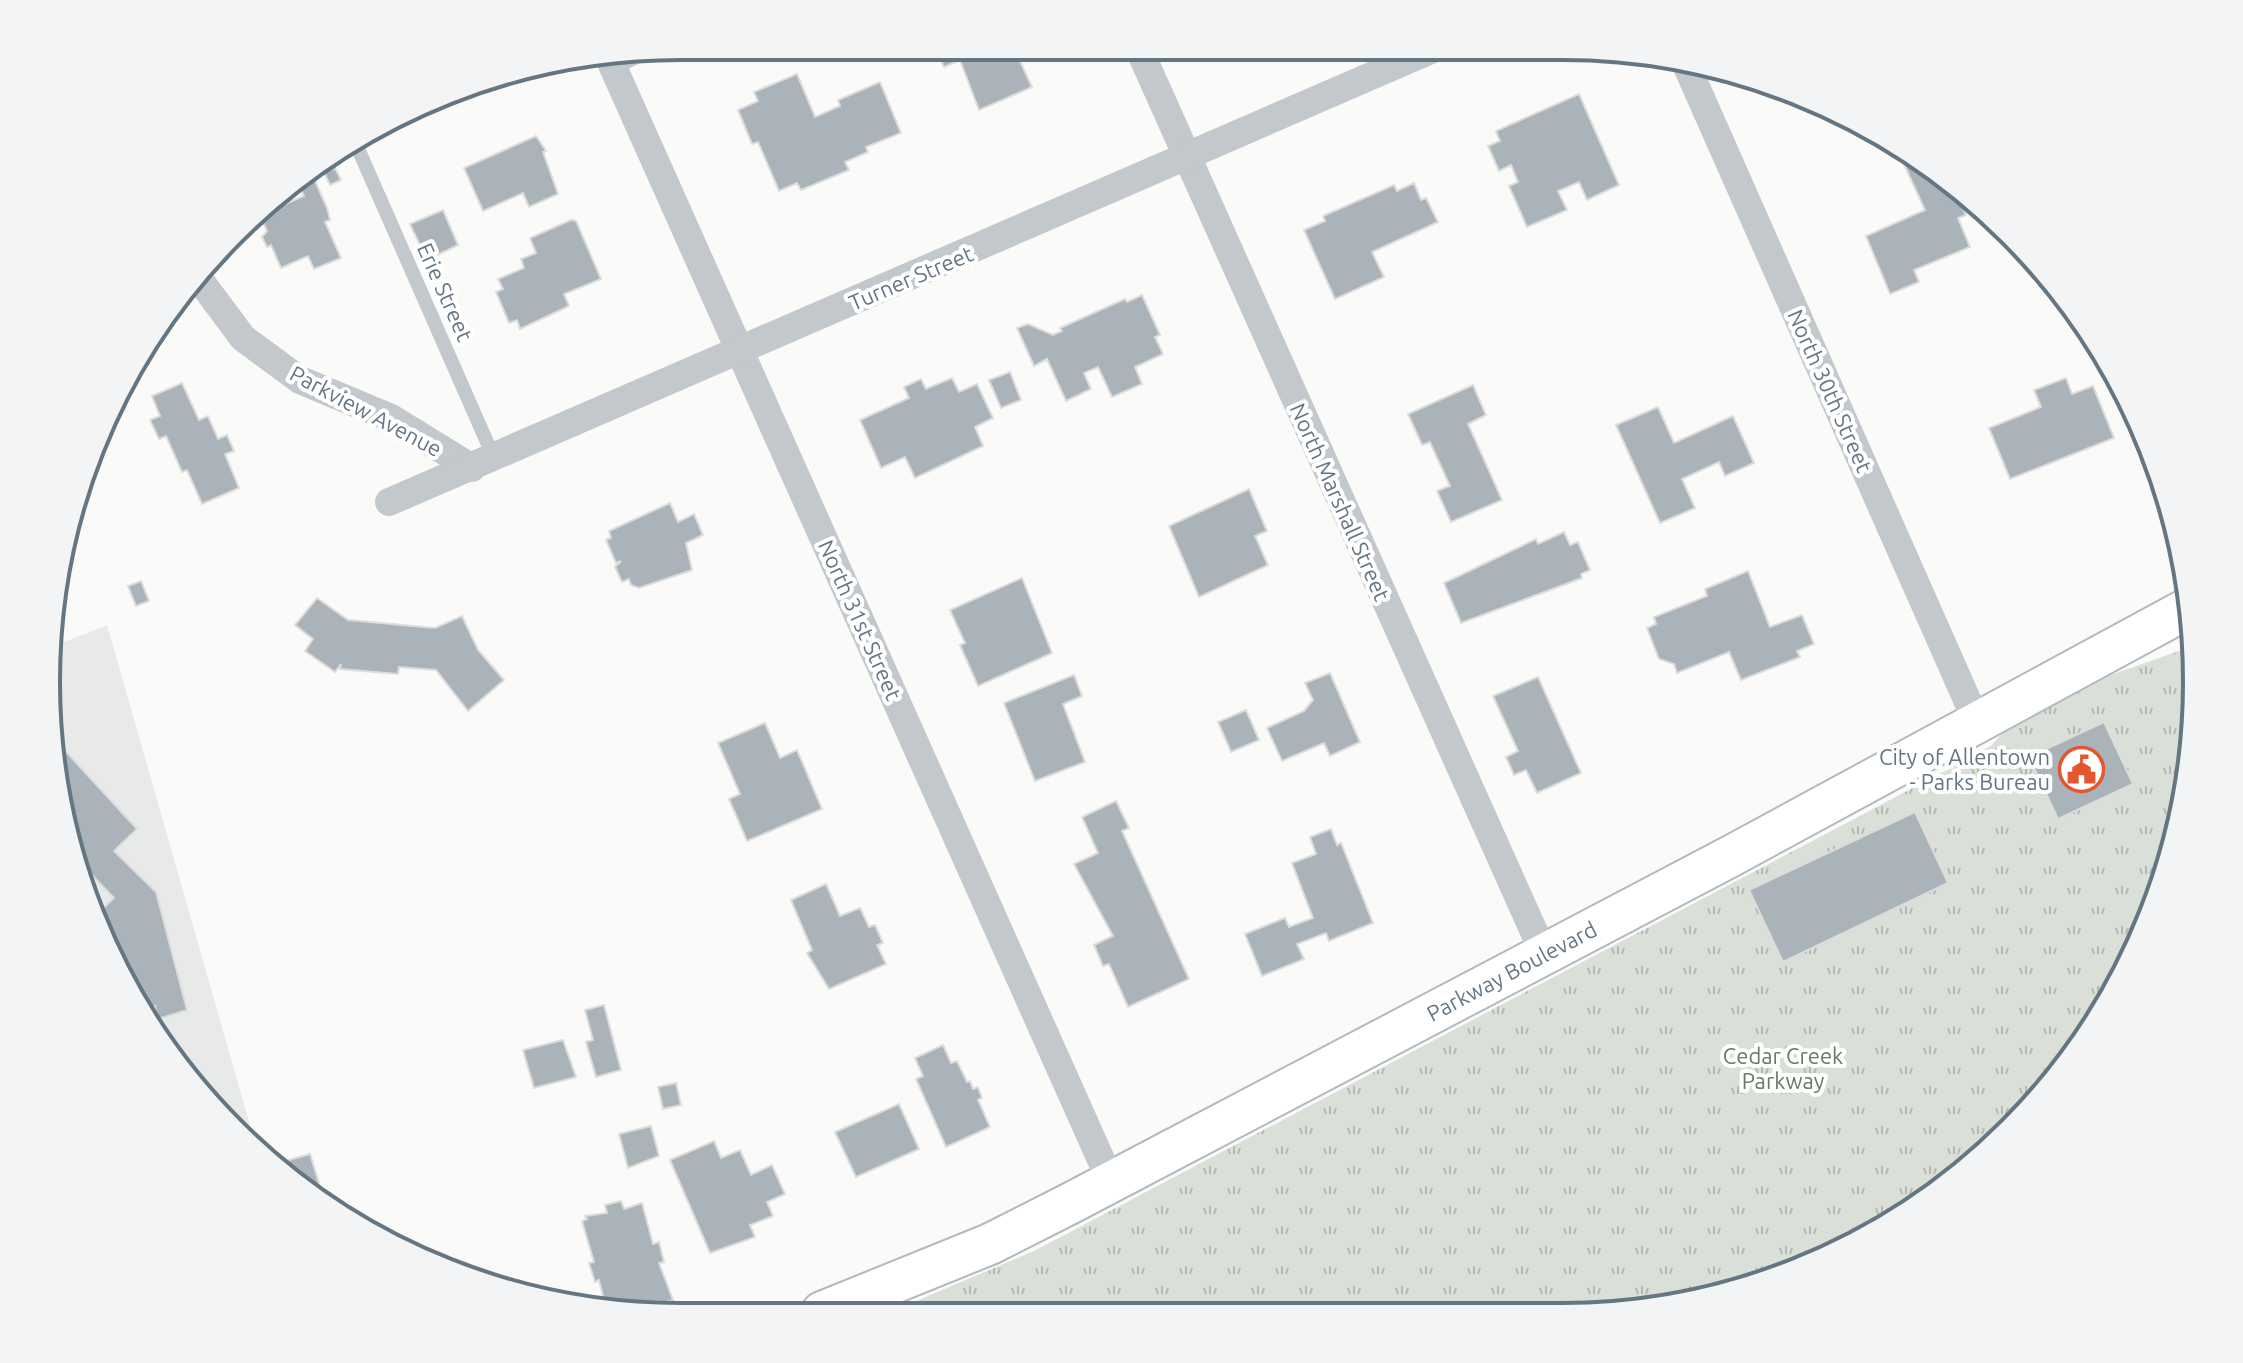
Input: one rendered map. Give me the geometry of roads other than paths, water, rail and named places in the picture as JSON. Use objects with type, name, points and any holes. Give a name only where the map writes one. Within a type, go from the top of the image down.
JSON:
[{"type":"street","name":"North Marshall Street","points":[[1144,60],[1544,954]]},
{"type":"street","name":"Turner Street","points":[[389,502],[739,353],[1409,60]]},
{"type":"street","name":"North 31st Street","points":[[611,64],[1111,1182]]},
{"type":"street","name":"North 30th Street","points":[[1690,74],[1976,720]]},
{"type":"street","name":"Parkview Avenue","points":[[203,285],[243,338],[300,380],[391,418],[483,463]]},
{"type":"street","name":"Parkway Boulevard","points":[[844,1303],[990,1244],[1111,1182],[1544,954],[2179,613]]},
{"type":"lane","name":"Erie Street","points":[[359,151],[483,463]]},
{"type":"place","name":"City of Allentown - Parks Bureau","points":[[2081,770]]},
{"type":"park label","name":"Cedar Creek Parkway","points":[[1783,1068]]}]
